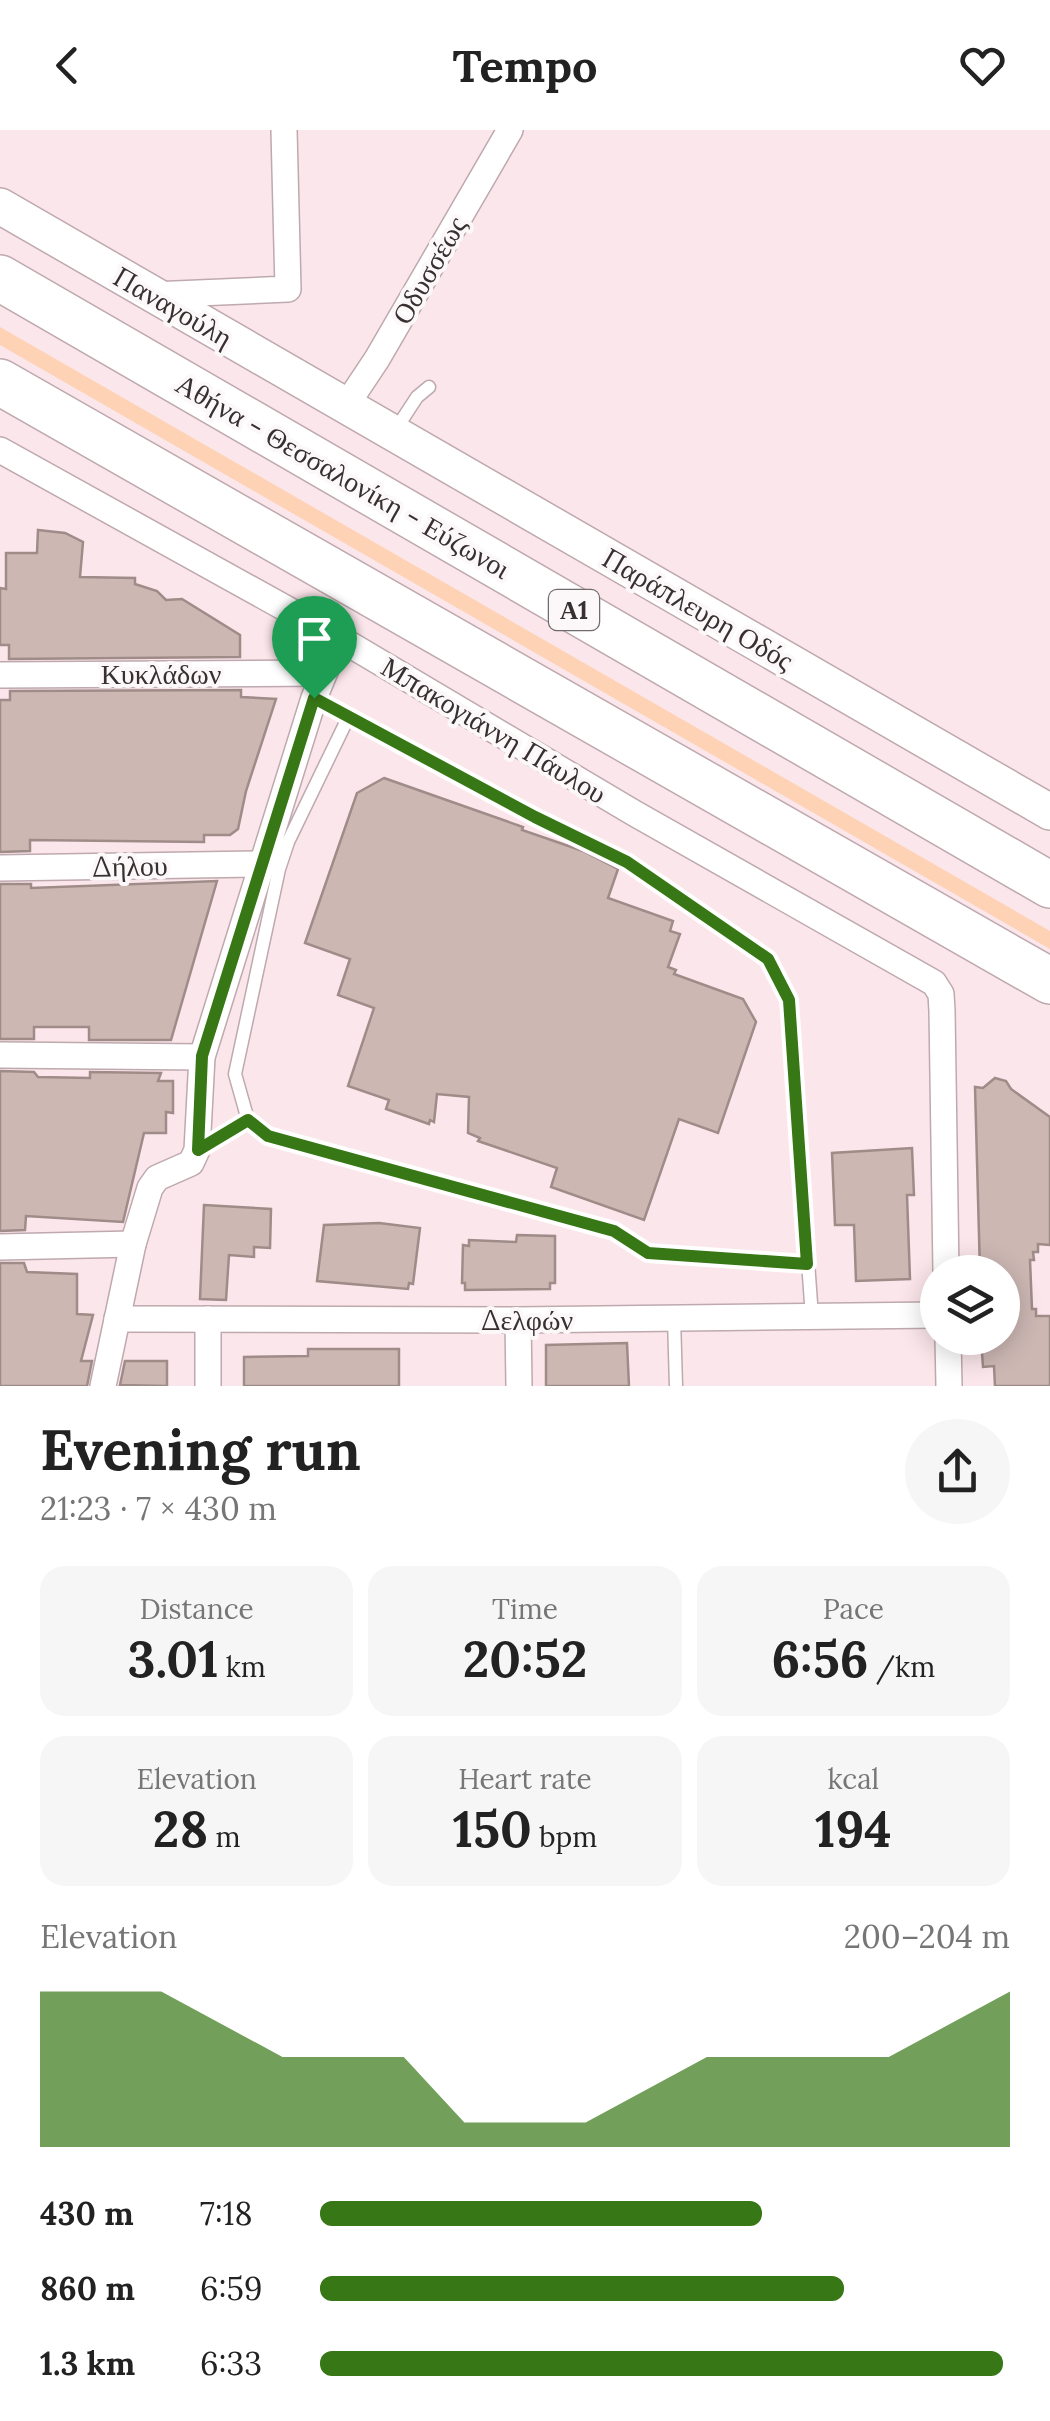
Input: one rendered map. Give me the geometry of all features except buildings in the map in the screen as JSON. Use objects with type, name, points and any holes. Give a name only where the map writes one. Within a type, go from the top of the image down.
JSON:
[{"type":"highway","name":"Αθήνα - Θεσσαλονίκη - Εύζωνοι","points":[[0,278],[1050,885]]},
{"type":"highway","points":[[0,382],[1050,982]]},
{"type":"highway","points":[[972,840],[1050,873]]},
{"type":"highway","points":[[953,925],[1050,1007]]},
{"type":"street","points":[[152,295],[288,288],[284,130]]},
{"type":"street","name":"Οδυσσέως","points":[[345,407],[510,130]]},
{"type":"street","name":"Παναγούλη","points":[[0,206],[345,407]]},
{"type":"street","name":"Παράπλευρη Οδός","points":[[345,407],[1050,812]]},
{"type":"street","name":"Μπακογιάννη Πάυλου","points":[[0,450],[340,638],[634,813],[934,983],[941,994],[942,1011],[946,1255]]},
{"type":"street","points":[[103,1386],[150,1188],[157,1178],[191,1163],[198,1150],[202,1056],[322,673],[340,638]]},
{"type":"street","name":"Κυκλάδων","points":[[0,675],[322,673]]},
{"type":"street","name":"Δήλου","points":[[0,868],[260,864]]},
{"type":"street","points":[[0,1055],[202,1056]]},
{"type":"street","points":[[0,1247],[134,1244]]},
{"type":"street","name":"Δελφών","points":[[117,1319],[920,1315]]},
{"type":"street","points":[[208,1320],[208,1386]]},
{"type":"street","points":[[518,1320],[519,1386]]},
{"type":"street","points":[[948,1355],[949,1386]]},
{"type":"lane","points":[[392,434],[416,397],[429,387]]},
{"type":"lane","points":[[314,698],[627,862],[768,959],[789,1000],[812,1317]]},
{"type":"lane","points":[[348,718],[288,842],[279,869],[236,1074],[248,1120],[268,1136],[614,1231],[648,1253],[807,1264]]},
{"type":"lane","points":[[198,1150],[248,1120]]},
{"type":"lane","points":[[674,1318],[676,1386]]},
{"type":"shaded area","points":[[0,327],[1050,931],[1050,949],[0,345]]},
{"type":"route","points":[[314,698],[627,862],[768,959],[789,1000],[807,1264],[648,1253],[614,1231],[268,1136],[248,1120],[198,1150],[202,1056],[314,698]]}]
